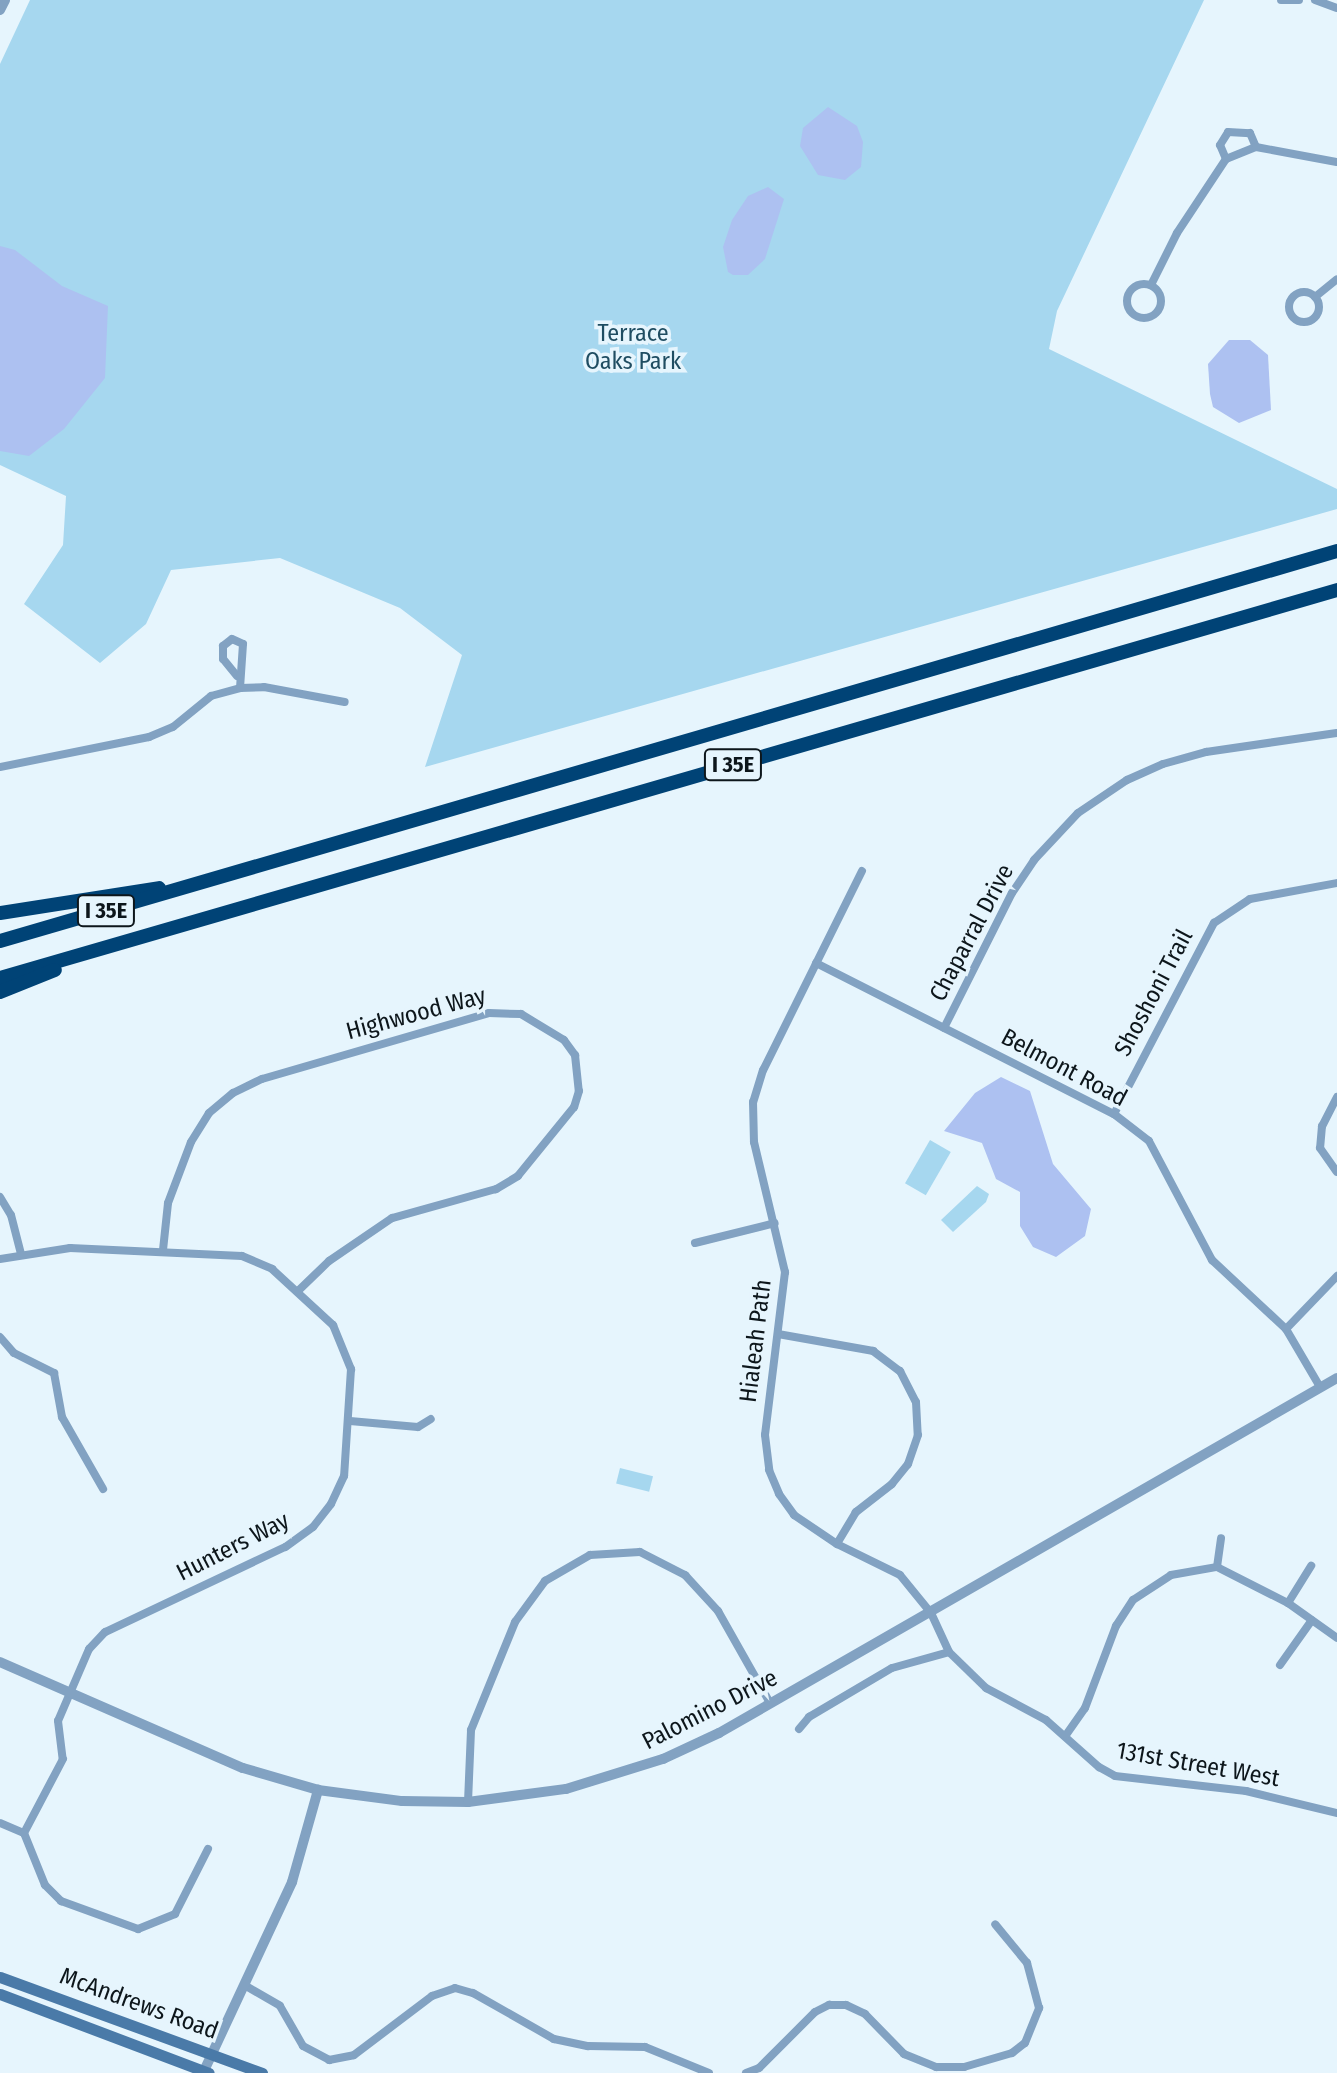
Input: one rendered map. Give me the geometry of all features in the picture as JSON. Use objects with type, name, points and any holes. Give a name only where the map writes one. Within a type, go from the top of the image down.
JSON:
[{"type":"highway","name":"I 35E","points":[[0,941],[1337,551]]},
{"type":"highway","name":"I 35E","points":[[0,978],[1337,590]]},
{"type":"highway","points":[[0,913],[211,879]]},
{"type":"highway","points":[[0,992],[130,941]]},
{"type":"main road","name":"McAndrews Road","points":[[0,1977],[262,2073]]},
{"type":"main road","name":"McAndrews Road","points":[[0,1994],[205,2072]]},
{"type":"street","points":[[0,10],[5,0]]},
{"type":"street","points":[[1281,0],[1299,0]]},
{"type":"street","points":[[1315,0],[1337,8]]},
{"type":"street","points":[[1226,159],[1220,145],[1235,129],[1250,133],[1256,147]]},
{"type":"street","points":[[1151,285],[1226,159],[1256,147],[1337,162]]},
{"type":"street","points":[[1315,297],[1337,279]]},
{"type":"street","points":[[1139,284],[1151,285],[1160,295],[1160,307],[1149,317],[1135,315],[1127,294],[1139,284]]},
{"type":"street","points":[[237,676],[240,688]]},
{"type":"street","points":[[0,767],[149,737],[173,727],[211,696],[240,688],[264,687],[345,702]]},
{"type":"street","name":"Chaparral Drive","points":[[944,1028],[1012,893],[1034,860],[1078,813],[1127,780],[1163,764],[1206,752],[1337,733]]},
{"type":"street","name":"Hialeah Path","points":[[862,871],[763,1070],[753,1102],[754,1142],[785,1272],[765,1435],[769,1470],[794,1515],[837,1544],[900,1575],[931,1613]]},
{"type":"street","name":"Shoshoni Trail","points":[[1114,1114],[1214,923],[1250,899],[1337,883]]},
{"type":"street","name":"Belmont Road","points":[[816,963],[1114,1114],[1149,1141],[1212,1260],[1286,1329],[1320,1387]]},
{"type":"street","name":"Highwood Way","points":[[163,1250],[168,1203],[191,1142],[209,1113],[233,1093],[262,1079],[489,1013],[521,1014],[564,1040],[575,1055],[579,1091],[558,1128],[518,1176],[496,1189],[392,1218],[329,1261],[298,1291]]},
{"type":"street","points":[[1337,1097],[1322,1126],[1320,1148],[1337,1172]]},
{"type":"street","points":[[0,1197],[11,1215],[21,1254]]},
{"type":"street","points":[[695,1243],[775,1223]]},
{"type":"street","name":"Hunters Way","points":[[0,1259],[70,1248],[242,1256],[272,1269],[333,1325],[346,1346],[351,1369],[344,1476],[313,1527],[285,1547],[105,1632],[89,1649],[68,1692],[58,1721],[63,1759],[24,1833]]},
{"type":"street","points":[[1286,1329],[1337,1276]]},
{"type":"street","points":[[778,1334],[873,1351],[900,1371],[916,1402],[918,1435],[908,1464],[892,1484],[856,1512],[837,1544]]},
{"type":"street","points":[[0,1337],[14,1353],[54,1373],[62,1417],[103,1489]]},
{"type":"street","name":"Palomino Drive","points":[[0,1662],[243,1768],[318,1790],[402,1801],[468,1802],[566,1789],[615,1776],[719,1733],[1337,1378]]},
{"type":"street","points":[[350,1421],[418,1427],[431,1419]]},
{"type":"street","points":[[1217,1567],[1221,1538]]},
{"type":"street","points":[[468,1802],[471,1730],[515,1622],[545,1581],[590,1555],[640,1552],[685,1575],[718,1611],[770,1703]]},
{"type":"street","points":[[1288,1603],[1311,1566]]},
{"type":"street","points":[[1066,1735],[1085,1708],[1116,1626],[1133,1600],[1171,1575],[1217,1567],[1288,1603],[1337,1638]]},
{"type":"street","name":"131st Street West","points":[[931,1613],[949,1652],[986,1688],[1066,1735],[1115,1776],[1246,1791],[1337,1813]]},
{"type":"street","points":[[1280,1665],[1312,1620]]},
{"type":"street","points":[[799,1729],[809,1717],[892,1668],[949,1652]]},
{"type":"street","points":[[205,2072],[292,1882],[318,1790]]},
{"type":"street","points":[[0,1823],[24,1833],[45,1885],[61,1901],[138,1929],[175,1914],[208,1849]]},
{"type":"street","points":[[746,2073],[759,2068],[815,2012],[829,2005],[846,2005],[865,2014],[904,2054],[934,2070],[964,2067],[1012,2053],[1035,2028],[1039,2008],[1027,1963],[995,1924]]},
{"type":"street","points":[[246,1986],[280,2006],[303,2046],[329,2060],[354,2055],[432,1996],[455,1988],[554,2039],[588,2046],[645,2047],[709,2073]]},
{"type":"green space","name":"Terrace Oaks Park","points":[[30,0],[1204,0],[1057,311],[1049,349],[1337,489],[1337,509],[425,767],[462,655],[400,608],[280,558],[171,570],[146,624],[100,663],[24,604],[63,545],[66,496],[0,465],[0,64]]},
{"type":"green space","points":[[930,1140],[951,1152],[926,1195],[905,1183]]},
{"type":"green space","points":[[977,1186],[989,1194],[986,1202],[953,1232],[941,1220]]},
{"type":"green space","points":[[620,1468],[653,1476],[649,1492],[616,1484]]},
{"type":"shaded area","points":[[828,107],[857,126],[863,142],[861,167],[845,180],[818,175],[800,146],[803,128]]},
{"type":"shaded area","points":[[768,187],[784,199],[765,259],[748,275],[733,275],[728,272],[723,247],[732,220],[748,196]]},
{"type":"shaded area","points":[[0,246],[15,250],[62,286],[108,306],[105,378],[64,429],[29,456],[0,451]]},
{"type":"shaded area","points":[[1229,340],[1250,340],[1268,355],[1271,410],[1239,423],[1213,407],[1210,394],[1208,364]]},
{"type":"shaded area","points":[[1001,1077],[1030,1091],[1053,1164],[1091,1209],[1085,1236],[1056,1257],[1033,1247],[1020,1226],[1020,1192],[996,1179],[982,1143],[944,1131],[975,1093]]}]
